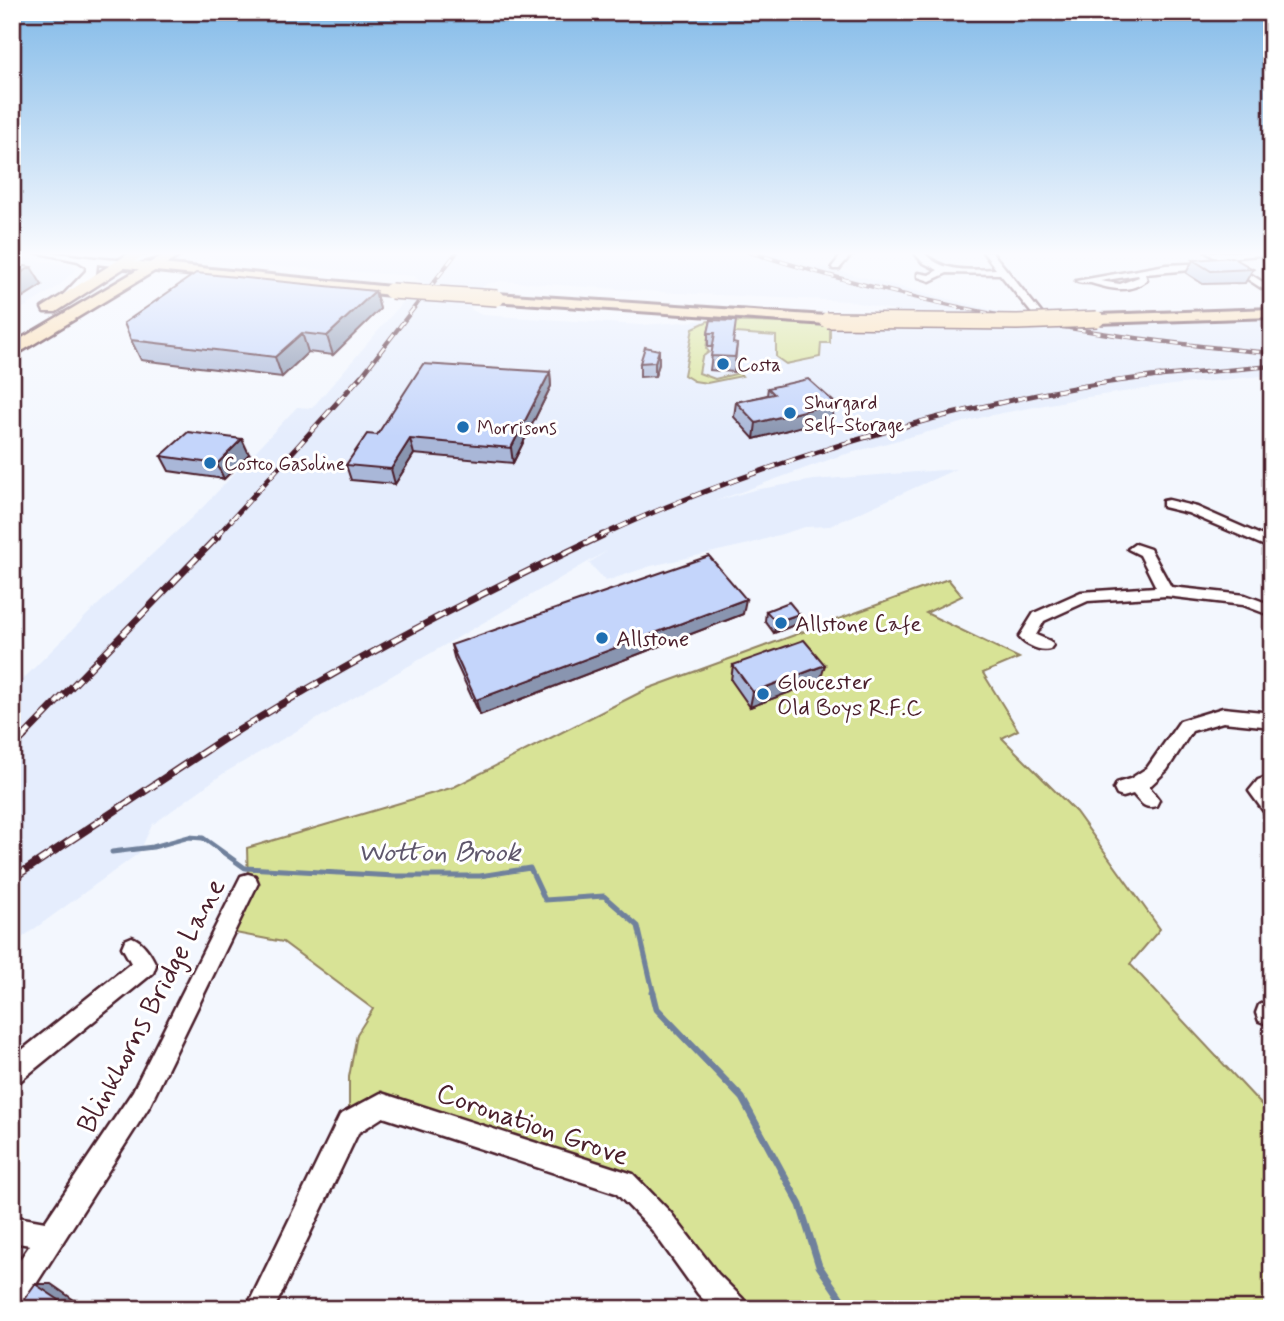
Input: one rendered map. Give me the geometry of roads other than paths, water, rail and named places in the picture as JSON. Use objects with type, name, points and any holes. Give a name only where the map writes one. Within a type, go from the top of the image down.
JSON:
[{"type":"highway","points":[[12,333],[42,314]]},
{"type":"highway","points":[[12,352],[77,314]]},
{"type":"main road","points":[[660,314],[827,320],[1017,322],[1249,314]]},
{"type":"street","points":[[1025,314],[1043,314]]},
{"type":"street","points":[[1168,503],[1192,510],[1272,545]]},
{"type":"street","points":[[1146,552],[1166,591]]},
{"type":"street","points":[[1017,651],[1040,617],[1086,596],[1166,591],[1245,600],[1272,611]]},
{"type":"street","points":[[1027,637],[1045,645]]},
{"type":"street","points":[[1137,792],[1156,773],[1186,726],[1223,715],[1272,720]]},
{"type":"street","points":[[1272,783],[1264,785],[1258,791],[1272,807]]},
{"type":"street","name":"Blinkhorns Bridge Lane","points":[[12,1296],[141,1099],[248,883]]},
{"type":"street","points":[[12,1073],[145,965],[132,947]]},
{"type":"street","name":"Coronation Grove","points":[[260,1309],[349,1124],[381,1105],[624,1183],[661,1221],[708,1284],[733,1309]]},
{"type":"street","points":[[12,1230],[53,1237]]},
{"type":"waterway","name":"Wotton Brook","points":[[112,852],[153,847],[189,837],[203,838],[245,868],[395,876],[480,876],[530,868],[545,900],[604,896],[638,926],[654,995]]},
{"type":"waterway","name":"Wotton Brook","points":[[653,993],[657,1009],[742,1098],[800,1205],[819,1266],[848,1309]]},
{"type":"railway","points":[[360,378],[410,314]]},
{"type":"railway","points":[[991,314],[1073,329],[1272,353]]},
{"type":"railway","points":[[1154,377],[1272,366]]},
{"type":"railway","points":[[217,536],[361,376]]},
{"type":"railway","points":[[1154,377],[1160,376]]},
{"type":"railway","points":[[600,536],[723,485],[807,455],[892,430],[1047,393],[1154,377]]},
{"type":"railway","points":[[1140,378],[1154,377]]},
{"type":"railway","points":[[22,738],[219,535]]},
{"type":"railway","points":[[226,738],[412,631],[603,535]]},
{"type":"railway","points":[[12,879],[228,736]]},
{"type":"railway","points":[[12,748],[22,738]]},
{"type":"place","name":"Costa","points":[[723,364]]},
{"type":"place","name":"Shurgard Self-Storage","points":[[790,413]]},
{"type":"place","name":"Morrisons","points":[[463,427]]},
{"type":"place","name":"Costco Gasoline","points":[[210,463]]},
{"type":"place","name":"Allstone Cafe","points":[[781,623]]},
{"type":"place","name":"Allstone","points":[[602,638]]},
{"type":"place","name":"Gloucester Old Boys R.F.C","points":[[763,694]]}]
